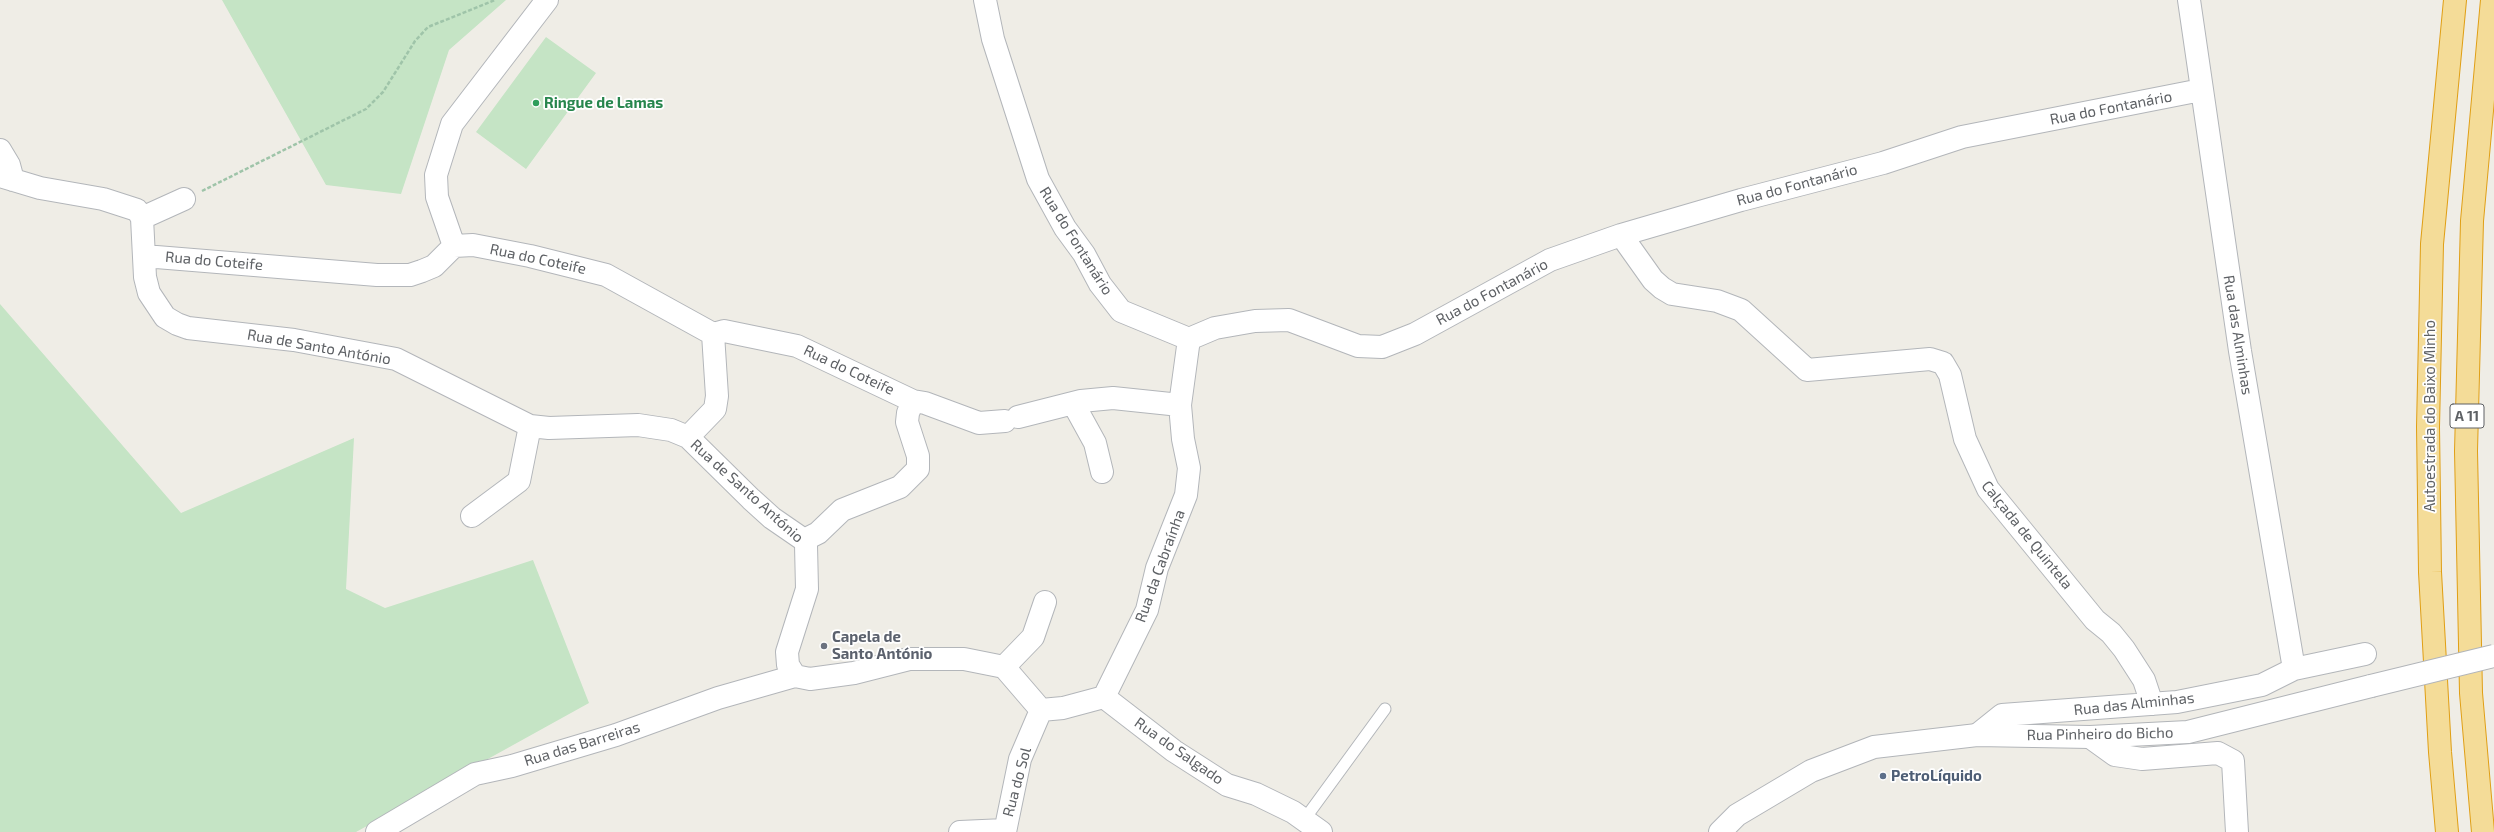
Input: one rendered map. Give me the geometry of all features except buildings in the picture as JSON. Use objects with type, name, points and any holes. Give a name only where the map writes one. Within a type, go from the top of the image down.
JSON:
[{"type":"highway","name":"Autoestrada do Baixo Minho","points":[[2447,832],[2440,752],[2430,572],[2428,427],[2432,244],[2455,0]]},
{"type":"highway","name":"A 11","points":[[2483,832],[2471,693],[2466,451],[2472,221],[2492,0]]},
{"type":"street","points":[[454,246],[437,197],[436,175],[452,124],[547,0]]},
{"type":"street","name":"Rua do Fontanário","points":[[985,0],[993,39],[1038,179],[1065,228],[1084,254],[1100,284],[1121,311],[1189,339],[1215,328],[1255,321],[1289,320],[1358,346],[1382,347],[1415,334],[1550,260],[1621,235],[1740,200],[1883,163],[1962,137],[2201,90]]},
{"type":"street","name":"Rua das Alminhas","points":[[2189,0],[2240,351],[2294,670]]},
{"type":"street","points":[[0,150],[9,165],[6,178],[129,206],[137,210],[142,218],[184,199]]},
{"type":"street","name":"Rua de Santo António","points":[[142,218],[145,277],[149,293],[165,318],[178,324],[188,328],[294,340],[396,359],[530,426],[549,428],[638,424],[671,430],[688,438],[772,518],[804,540],[808,555],[807,589],[787,652],[788,665],[795,676]]},
{"type":"street","name":"Calçada de Quintela","points":[[1621,235],[1653,280],[1662,288],[1672,294],[1717,301],[1741,310],[1807,370],[1930,359],[1943,363],[1950,375],[1965,439],[1988,489],[2095,620],[2111,633],[2124,649],[2144,680],[2152,704]]},
{"type":"street","name":"Rua do Coteife","points":[[144,256],[377,275],[410,274],[434,266],[454,246],[473,245],[523,255],[606,275],[713,334],[724,331],[797,346],[914,401]]},
{"type":"street","points":[[688,438],[715,409],[717,396],[713,334]]},
{"type":"street","name":"Rua da Cabraínha","points":[[1104,697],[1147,610],[1157,568],[1186,496],[1189,468],[1183,439],[1180,405],[1189,339]]},
{"type":"street","points":[[804,540],[818,533],[842,510],[900,487],[918,470],[918,456],[907,422],[908,413],[914,401],[925,403],[979,423],[1012,419],[1073,403],[1113,398],[1180,405]]},
{"type":"street","points":[[1073,403],[1095,443],[1102,472]]},
{"type":"street","points":[[472,516],[519,481],[530,426]]},
{"type":"street","points":[[1004,667],[1033,637],[1045,602]]},
{"type":"street","name":"Rua das Alminhas","points":[[1977,735],[2002,715],[2177,702],[2262,685],[2294,670],[2365,654]]},
{"type":"street","name":"Rua Pinheiro do Bicho","points":[[1720,832],[1737,815],[1811,771],[1874,748],[1977,735],[2090,737],[2188,732],[2494,656]]},
{"type":"street","points":[[795,676],[810,679],[854,673],[909,658],[964,659],[1004,667],[1041,710],[1063,708],[1104,697]]},
{"type":"street","name":"Rua das Barreiras","points":[[377,832],[476,774],[512,766],[616,735],[718,698],[795,676]]},
{"type":"street","name":"Rua do Salgado","points":[[1104,697],[1174,751],[1227,785],[1256,794],[1293,812],[1313,826]]},
{"type":"street","name":"Rua do Sol","points":[[1005,831],[1020,759],[1041,710]]},
{"type":"street","points":[[2090,737],[2115,755],[2142,759],[2218,754],[2233,761],[2237,832]]},
{"type":"street","points":[[960,832],[1005,831]]},
{"type":"lane","points":[[1313,826],[1385,709]]},
{"type":"path","points":[[184,199],[243,172],[297,142],[366,108],[383,92],[415,41],[428,27],[440,20],[495,0]]},
{"type":"green space","points":[[222,0],[506,0],[449,50],[401,194],[326,185]]},
{"type":"green space","name":"Ringue de Lamas","points":[[546,37],[596,73],[526,169],[476,132]]},
{"type":"green space","points":[[0,304],[181,513],[354,438],[346,589],[385,608],[533,560],[589,703],[356,832],[0,832]]},
{"type":"place","name":"Ringue de Lamas","points":[[536,103]]},
{"type":"place","name":"Capela de Santo António","points":[[824,646]]},
{"type":"place","name":"PetroLíquido","points":[[1883,776]]}]
